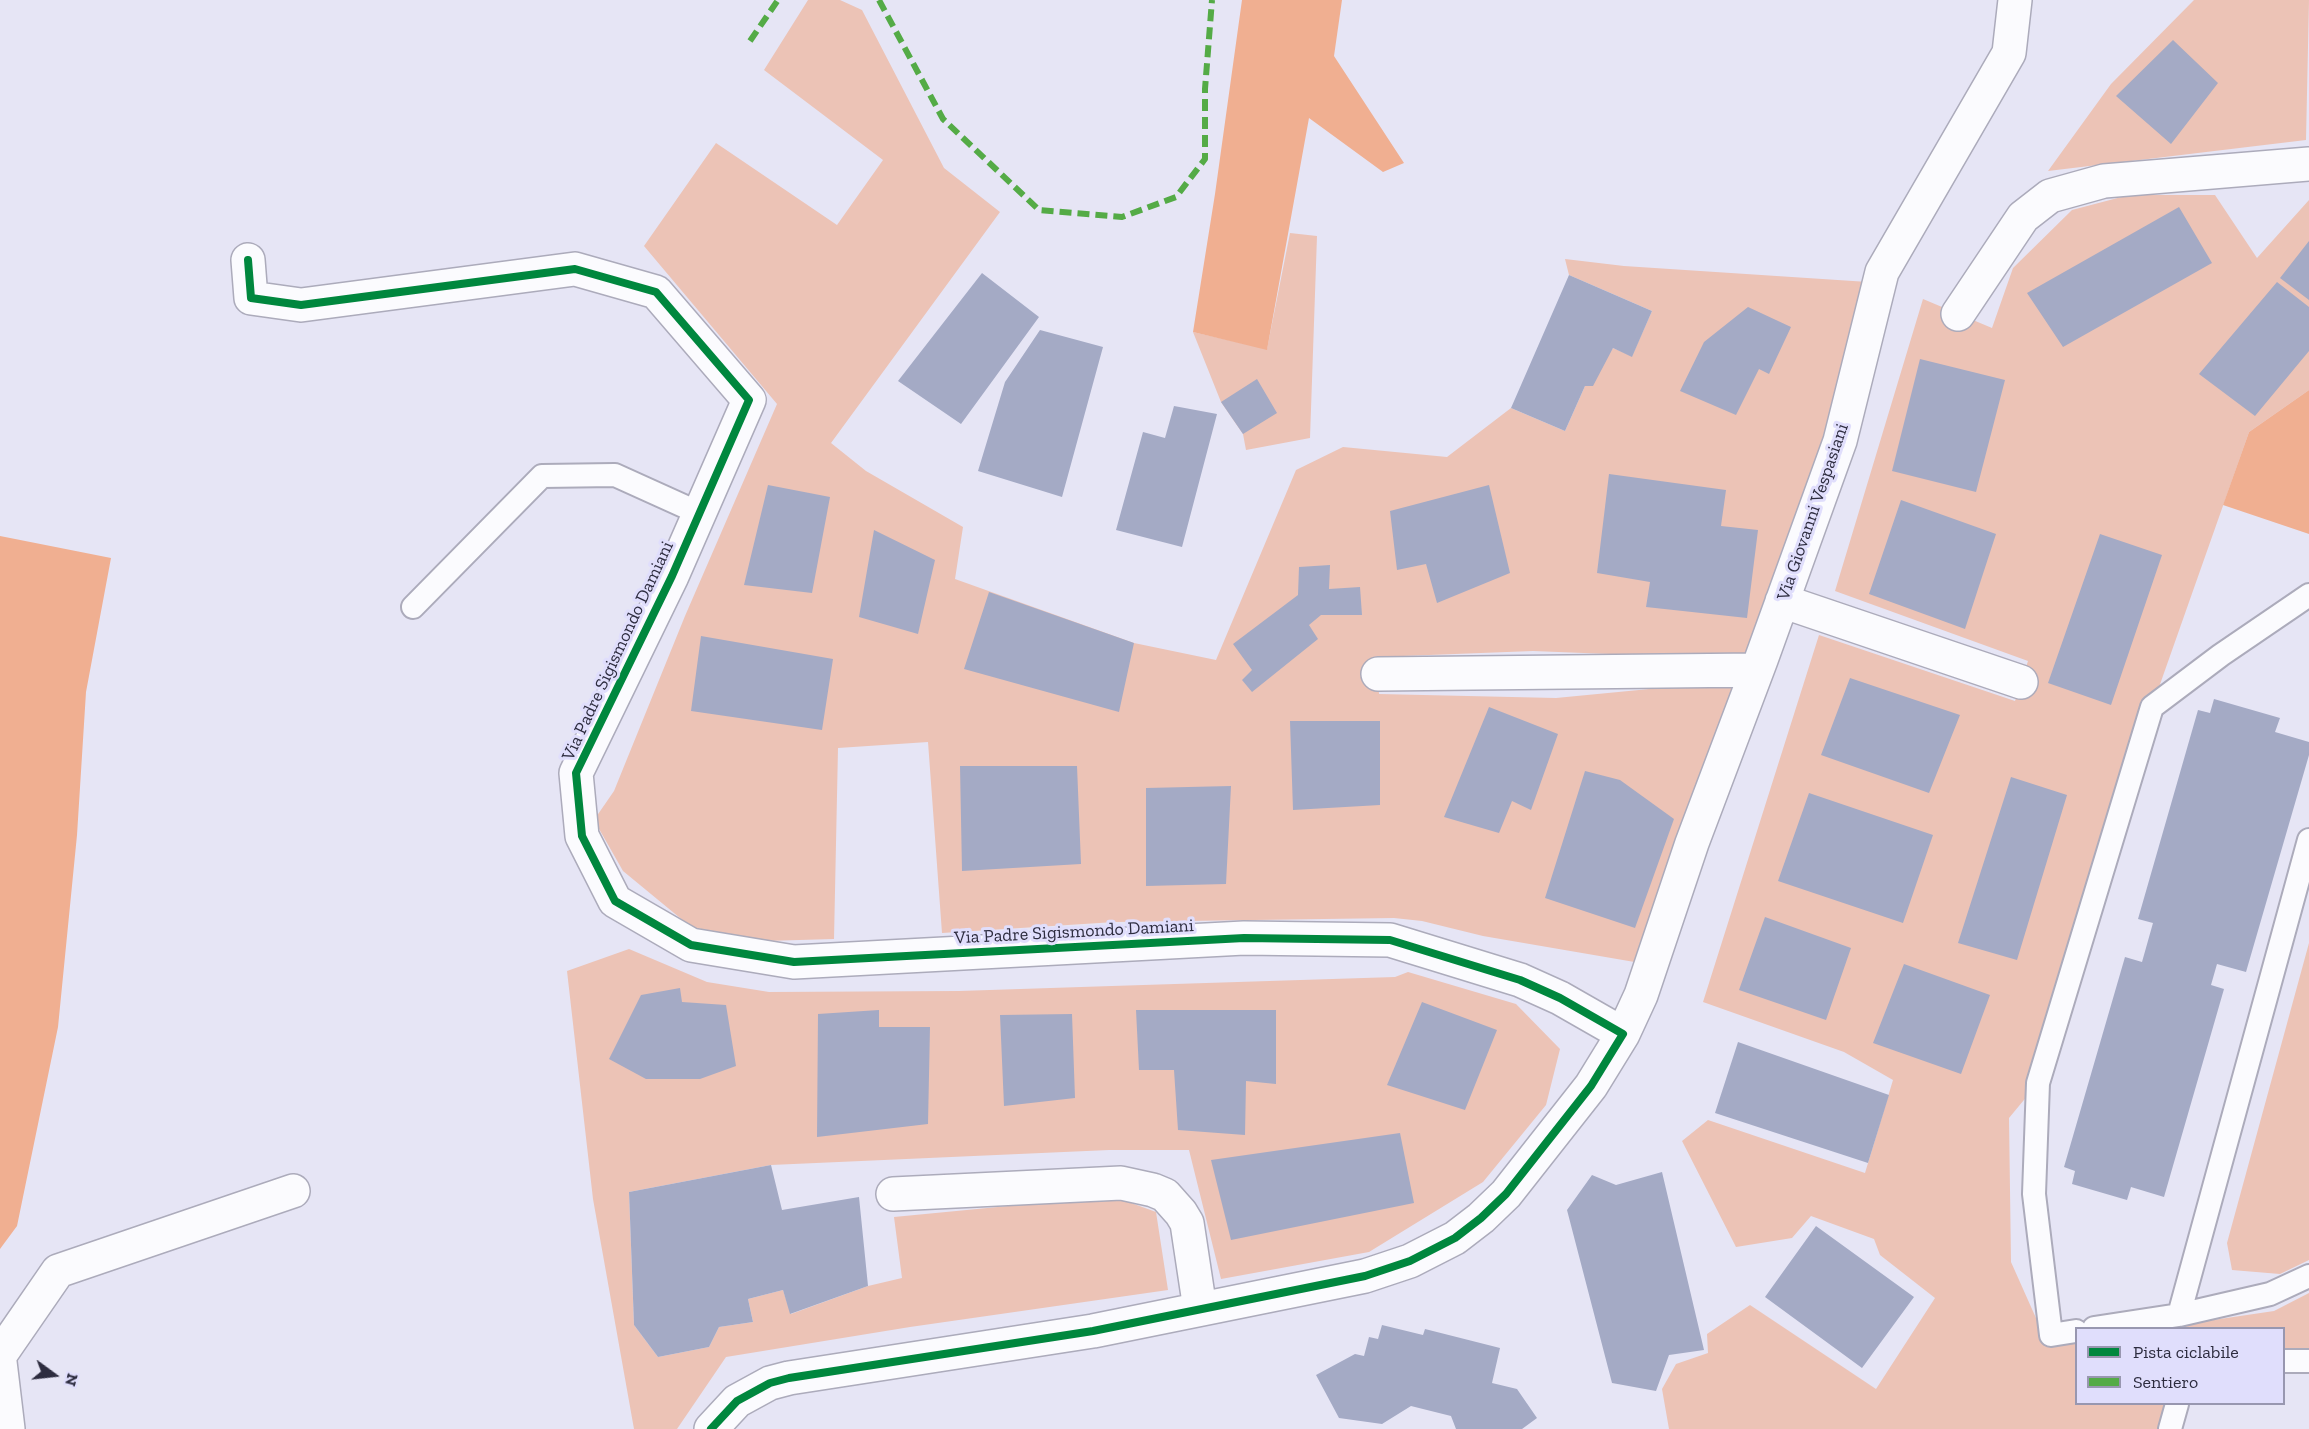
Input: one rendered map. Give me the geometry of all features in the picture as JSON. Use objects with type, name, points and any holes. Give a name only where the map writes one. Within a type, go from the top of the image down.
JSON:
[{"type":"street","name":"Via Giovanni Vespasiani","points":[[1623,1034],[1641,995],[1692,843],[1840,441],[1882,272],[2009,53],[2015,0]]},
{"type":"street","points":[[1958,314],[2023,217],[2050,196],[2104,181],[2309,164]]},
{"type":"street","name":"Via Padre Sigismondo Damiani","points":[[248,260],[251,298],[301,305],[575,268],[656,292],[749,400],[672,576],[576,773],[582,836],[615,901],[691,945],[794,962],[1244,938],[1390,940],[1520,980],[1569,1003],[1623,1034]]},
{"type":"street","points":[[1782,601],[2021,682]]},
{"type":"street","points":[[1378,674],[1757,670]]},
{"type":"street","points":[[711,1429],[737,1401],[770,1383],[869,1365],[1093,1331],[1381,1272],[1426,1254],[1455,1238],[1481,1218],[1516,1181],[1591,1086],[1623,1034]]},
{"type":"street","points":[[893,1194],[1120,1183],[1153,1190],[1165,1195],[1187,1223],[1200,1309]]},
{"type":"street","points":[[0,1355],[58,1271],[293,1191]]},
{"type":"street","points":[[0,1362],[8,1429]]},
{"type":"lane","points":[[413,607],[542,476],[615,475],[699,513]]},
{"type":"lane","points":[[2075,1331],[2051,1335],[2034,1194],[2038,1083],[2152,707],[2221,655],[2309,595]]},
{"type":"lane","points":[[2179,1316],[2309,840]]},
{"type":"lane","points":[[2107,1327],[2179,1316],[2270,1294],[2309,1276]]},
{"type":"lane","points":[[2285,1361],[2309,1361]]},
{"type":"lane","points":[[2170,1429],[2178,1405]]},
{"type":"shaded area","points":[[808,0],[840,0],[862,10],[944,168],[1000,212],[831,443],[866,471],[963,527],[955,579],[1134,643],[1216,660],[1296,470],[1343,447],[1447,457],[1511,408],[1565,431],[1585,386],[1613,348],[1632,356],[1652,311],[1569,275],[1565,259],[1624,266],[1868,282],[1761,660],[1533,651],[1377,657],[1379,694],[1556,698],[1753,679],[1652,965],[1483,936],[1422,921],[1394,918],[1115,922],[942,933],[928,742],[838,748],[834,939],[765,941],[691,927],[623,871],[594,820],[614,791],[685,616],[777,404],[644,246],[716,143],[837,225],[883,160],[764,70]]},
{"type":"shaded area","points":[[1242,0],[1342,0],[1334,56],[1404,163],[1383,172],[1309,118],[1267,350],[1193,332]]},
{"type":"shaded area","points":[[2194,0],[2309,0],[2306,140],[2048,171],[2111,84]]},
{"type":"shaded area","points":[[2129,195],[2215,195],[2257,258],[2309,200],[2309,390],[2249,432],[2152,707],[2038,1083],[2009,1118],[2011,1262],[2048,1345],[2075,1341],[2075,1405],[2177,1405],[2170,1429],[1669,1429],[1662,1389],[1676,1364],[1708,1353],[1707,1334],[1750,1305],[1876,1389],[1935,1298],[1880,1255],[1874,1239],[1811,1216],[1792,1238],[1736,1247],[1682,1141],[1708,1120],[1865,1173],[1893,1080],[1844,1052],[1703,1002],[1819,635],[2015,701],[2028,661],[1835,591],[1923,299],[1992,328],[2013,268],[2072,210]]},
{"type":"shaded area","points":[[1290,233],[1317,236],[1310,438],[1246,450],[1243,434],[1221,402],[1193,332],[1267,349]]},
{"type":"shaded area","points":[[2309,390],[2309,534],[2223,505],[2249,432]]},
{"type":"shaded area","points":[[0,536],[111,558],[86,692],[77,835],[58,1027],[17,1226],[0,1249]]},
{"type":"shaded area","points":[[2309,943],[2309,1260],[2280,1274],[2232,1270],[2227,1243]]},
{"type":"shaded area","points":[[629,949],[707,982],[769,992],[959,991],[1395,977],[1408,972],[1516,1004],[1560,1049],[1546,1105],[1483,1182],[1369,1252],[1221,1279],[1189,1150],[1109,1150],[771,1165],[629,1192],[634,1325],[658,1357],[709,1347],[719,1327],[753,1322],[748,1299],[783,1290],[791,1314],[868,1286],[902,1278],[894,1217],[1112,1196],[1156,1212],[1168,1290],[910,1327],[726,1357],[677,1429],[634,1429],[593,1199],[567,971]]},
{"type":"shaded area","points":[[2309,1293],[2309,1352],[2285,1351],[2285,1327],[2166,1327],[2274,1311]]},
{"type":"building","points":[[2173,40],[2218,83],[2171,144],[2116,96]]},
{"type":"building","points":[[2179,207],[2212,263],[2063,347],[2027,293]]},
{"type":"building","points":[[2309,241],[2309,300],[2280,278]]},
{"type":"building","points":[[982,273],[1039,317],[961,424],[898,381]]},
{"type":"building","points":[[1569,275],[1652,311],[1632,357],[1613,348],[1593,386],[1585,386],[1565,431],[1511,408]]},
{"type":"building","points":[[2277,282],[2309,307],[2309,351],[2255,416],[2199,374]]},
{"type":"building","points":[[1748,307],[1791,327],[1769,374],[1759,369],[1736,415],[1680,391],[1704,342]]},
{"type":"building","points":[[1040,330],[1103,347],[1062,497],[978,471],[1005,382]]},
{"type":"building","points":[[1920,359],[2005,380],[1976,492],[1892,471]]},
{"type":"building","points":[[1257,379],[1277,413],[1243,434],[1221,402]]},
{"type":"building","points":[[1174,406],[1217,414],[1182,547],[1116,530],[1143,432],[1165,438]]},
{"type":"building","points":[[1609,474],[1726,490],[1721,526],[1758,530],[1747,618],[1646,607],[1650,582],[1597,573]]},
{"type":"building","points":[[768,485],[830,497],[812,593],[744,585]]},
{"type":"building","points":[[1489,485],[1510,573],[1437,603],[1426,564],[1397,570],[1390,511]]},
{"type":"building","points":[[1901,500],[1996,534],[1965,629],[1869,594]]},
{"type":"building","points":[[874,530],[935,560],[918,634],[859,617]]},
{"type":"building","points":[[2100,534],[2162,555],[2111,705],[2048,683]]},
{"type":"building","points":[[1330,565],[1329,589],[1360,587],[1362,615],[1321,615],[1309,625],[1318,639],[1252,692],[1242,680],[1252,670],[1233,644],[1298,595],[1299,567]]},
{"type":"building","points":[[989,592],[1134,643],[1119,712],[964,669]]},
{"type":"building","points":[[701,636],[833,659],[822,730],[691,711]]},
{"type":"building","points":[[1850,678],[1960,715],[1929,793],[1821,755]]},
{"type":"building","points":[[2214,699],[2280,718],[2275,732],[2309,742],[2309,755],[2246,972],[2217,964],[2211,985],[2224,989],[2164,1197],[2131,1187],[2127,1200],[2072,1184],[2075,1171],[2064,1167],[2125,957],[2142,962],[2153,923],[2138,919],[2198,710],[2210,713]]},
{"type":"building","points":[[1489,707],[1558,734],[1531,810],[1512,801],[1499,833],[1444,817]]},
{"type":"building","points":[[1290,721],[1380,721],[1380,805],[1293,810]]},
{"type":"building","points":[[960,766],[1077,766],[1081,864],[962,871]]},
{"type":"building","points":[[1585,771],[1620,780],[1674,819],[1635,928],[1545,898]]},
{"type":"building","points":[[2011,777],[2067,795],[2017,960],[1958,943]]},
{"type":"building","points":[[1231,786],[1226,884],[1146,886],[1146,788]]},
{"type":"building","points":[[1809,793],[1933,835],[1903,923],[1778,881]]},
{"type":"building","points":[[1765,917],[1851,948],[1826,1020],[1739,990]]},
{"type":"building","points":[[1904,964],[1990,995],[1961,1074],[1873,1043]]},
{"type":"building","points":[[680,988],[682,1002],[726,1005],[736,1066],[700,1079],[646,1079],[609,1059],[641,995]]},
{"type":"building","points":[[1422,1002],[1497,1030],[1465,1110],[1387,1085]]},
{"type":"building","points":[[879,1010],[879,1027],[930,1027],[928,1124],[817,1137],[818,1014]]},
{"type":"building","points":[[1136,1010],[1276,1010],[1276,1084],[1246,1081],[1245,1135],[1178,1130],[1174,1070],[1139,1070]]},
{"type":"building","points":[[1072,1014],[1075,1098],[1004,1106],[1000,1015]]},
{"type":"building","points":[[1738,1042],[1889,1095],[1868,1163],[1715,1113]]},
{"type":"building","points":[[1400,1133],[1414,1203],[1231,1240],[1211,1160]]},
{"type":"building","points":[[771,1165],[782,1210],[859,1197],[868,1286],[790,1314],[783,1290],[748,1299],[753,1322],[719,1327],[709,1347],[658,1357],[634,1325],[629,1192]]},
{"type":"building","points":[[1662,1172],[1704,1350],[1669,1355],[1656,1391],[1612,1383],[1567,1210],[1592,1175],[1616,1185]]},
{"type":"building","points":[[1816,1226],[1914,1297],[1862,1368],[1765,1297]]},
{"type":"building","points":[[1382,1325],[1423,1335],[1425,1329],[1500,1348],[1492,1383],[1517,1389],[1537,1418],[1522,1429],[1456,1429],[1451,1416],[1411,1406],[1382,1424],[1339,1418],[1316,1375],[1355,1354],[1364,1356],[1369,1337],[1378,1339]]},
{"type":"marked path","points":[[750,41],[778,0]]},
{"type":"marked path","points":[[879,0],[943,119],[1039,210],[1122,217],[1176,197],[1205,159],[1205,89],[1212,0]]},
{"type":"cycle path","points":[[248,260],[251,298],[301,305],[575,269],[656,292],[749,400],[672,576],[576,773],[582,836],[615,901],[691,945],[794,962],[1244,938],[1390,940],[1520,980],[1560,998],[1623,1034],[1591,1086],[1506,1194],[1481,1218],[1455,1238],[1410,1261],[1365,1276],[1093,1331],[789,1378],[770,1383],[737,1401],[711,1429]]}]
